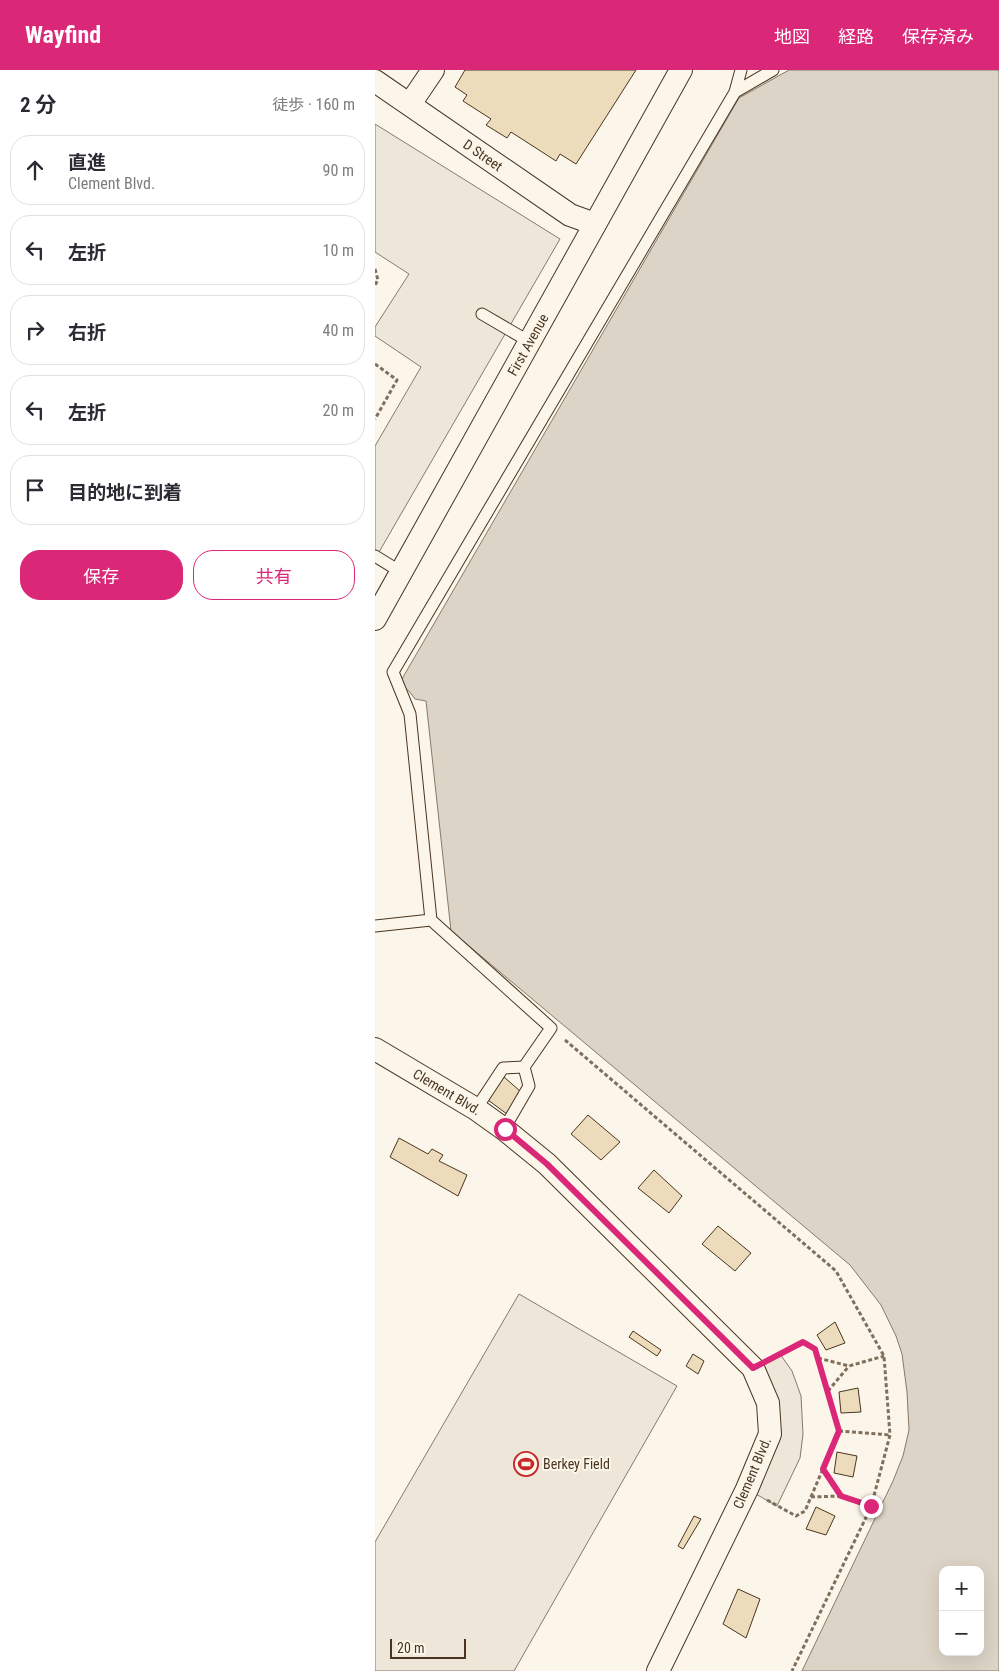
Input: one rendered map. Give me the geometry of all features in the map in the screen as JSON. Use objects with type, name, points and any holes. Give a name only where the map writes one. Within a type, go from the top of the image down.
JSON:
[{"type":"street","points":[[410,104],[433,70]]},
{"type":"street","name":"First Avenue","points":[[375,619],[681,70]]},
{"type":"street","name":"D Street","points":[[375,81],[570,215],[595,224]]},
{"type":"street","name":"Clement Blvd.","points":[[375,1049],[476,1109],[505,1129],[547,1164],[753,1368],[768,1403],[770,1434],[747,1490],[658,1671]]},
{"type":"lane","points":[[476,1109],[503,1068],[524,1066],[551,1028],[431,920],[411,714],[393,672],[735,92],[741,70]]},
{"type":"lane","points":[[735,92],[773,70]]},
{"type":"lane","points":[[482,314],[530,342]]},
{"type":"lane","points":[[375,556],[401,572]]},
{"type":"lane","points":[[375,926],[431,920]]},
{"type":"lane","points":[[505,1129],[529,1086],[524,1066]]},
{"type":"path","points":[[375,269],[377,280],[375,285]]},
{"type":"path","points":[[375,364],[397,380],[375,419]]},
{"type":"path","points":[[551,1028],[836,1271],[884,1356],[890,1435],[871,1506],[792,1671]]},
{"type":"path","points":[[747,1490],[796,1516],[805,1511],[839,1431],[815,1349],[803,1342],[753,1368]]},
{"type":"path","points":[[818,1358],[849,1366],[884,1356]]},
{"type":"path","points":[[828,1391],[849,1366]]},
{"type":"path","points":[[839,1431],[890,1435]]},
{"type":"path","points":[[823,1469],[841,1496]]},
{"type":"path","points":[[811,1498],[841,1496],[871,1506]]},
{"type":"shaded area","points":[[789,70],[999,70],[999,1671],[802,1671],[893,1481],[903,1456],[909,1430],[907,1392],[902,1354],[896,1336],[881,1305],[850,1265],[451,931],[426,701],[415,699],[409,691],[399,684],[739,98]]},
{"type":"shaded area","points":[[375,124],[560,239],[375,559],[375,446],[421,367],[375,336],[375,327],[409,274],[375,252]]},
{"type":"shaded area","name":"Berkey Field","points":[[519,1294],[677,1386],[514,1671],[375,1671],[375,1542]]},
{"type":"shaded area","points":[[780,1354],[792,1371],[801,1396],[803,1434],[800,1458],[777,1506],[754,1493],[763,1475],[756,1366]]},
{"type":"building","points":[[465,70],[636,70],[576,164],[560,154],[556,161],[511,132],[507,138],[486,125],[491,119],[463,101],[467,95],[455,87]]},
{"type":"building","points":[[504,1077],[520,1091],[507,1114],[488,1100]]},
{"type":"building","points":[[588,1115],[620,1142],[601,1160],[571,1134]]},
{"type":"building","points":[[399,1138],[428,1154],[432,1149],[443,1155],[439,1161],[467,1175],[458,1196],[390,1157]]},
{"type":"building","points":[[654,1170],[682,1196],[669,1213],[638,1188]]},
{"type":"building","points":[[718,1226],[751,1253],[735,1271],[702,1244]]},
{"type":"building","points":[[835,1322],[845,1343],[826,1350],[817,1335]]},
{"type":"building","points":[[633,1331],[661,1350],[657,1356],[629,1337]]},
{"type":"building","points":[[693,1354],[704,1361],[698,1374],[686,1366]]},
{"type":"building","points":[[858,1388],[861,1412],[841,1413],[839,1392]]},
{"type":"building","points":[[837,1452],[857,1456],[853,1477],[834,1473]]},
{"type":"building","points":[[816,1507],[835,1516],[826,1535],[806,1529]]},
{"type":"building","points":[[694,1516],[701,1519],[683,1549],[678,1546]]},
{"type":"building","points":[[738,1589],[760,1599],[746,1638],[723,1624]]},
{"type":"place","name":"Berkey Field","points":[[526,1464]]},
{"type":"route","points":[[505,1129],[547,1164],[753,1368],[803,1342],[815,1349],[839,1431],[823,1469],[841,1496],[871,1506]]}]
